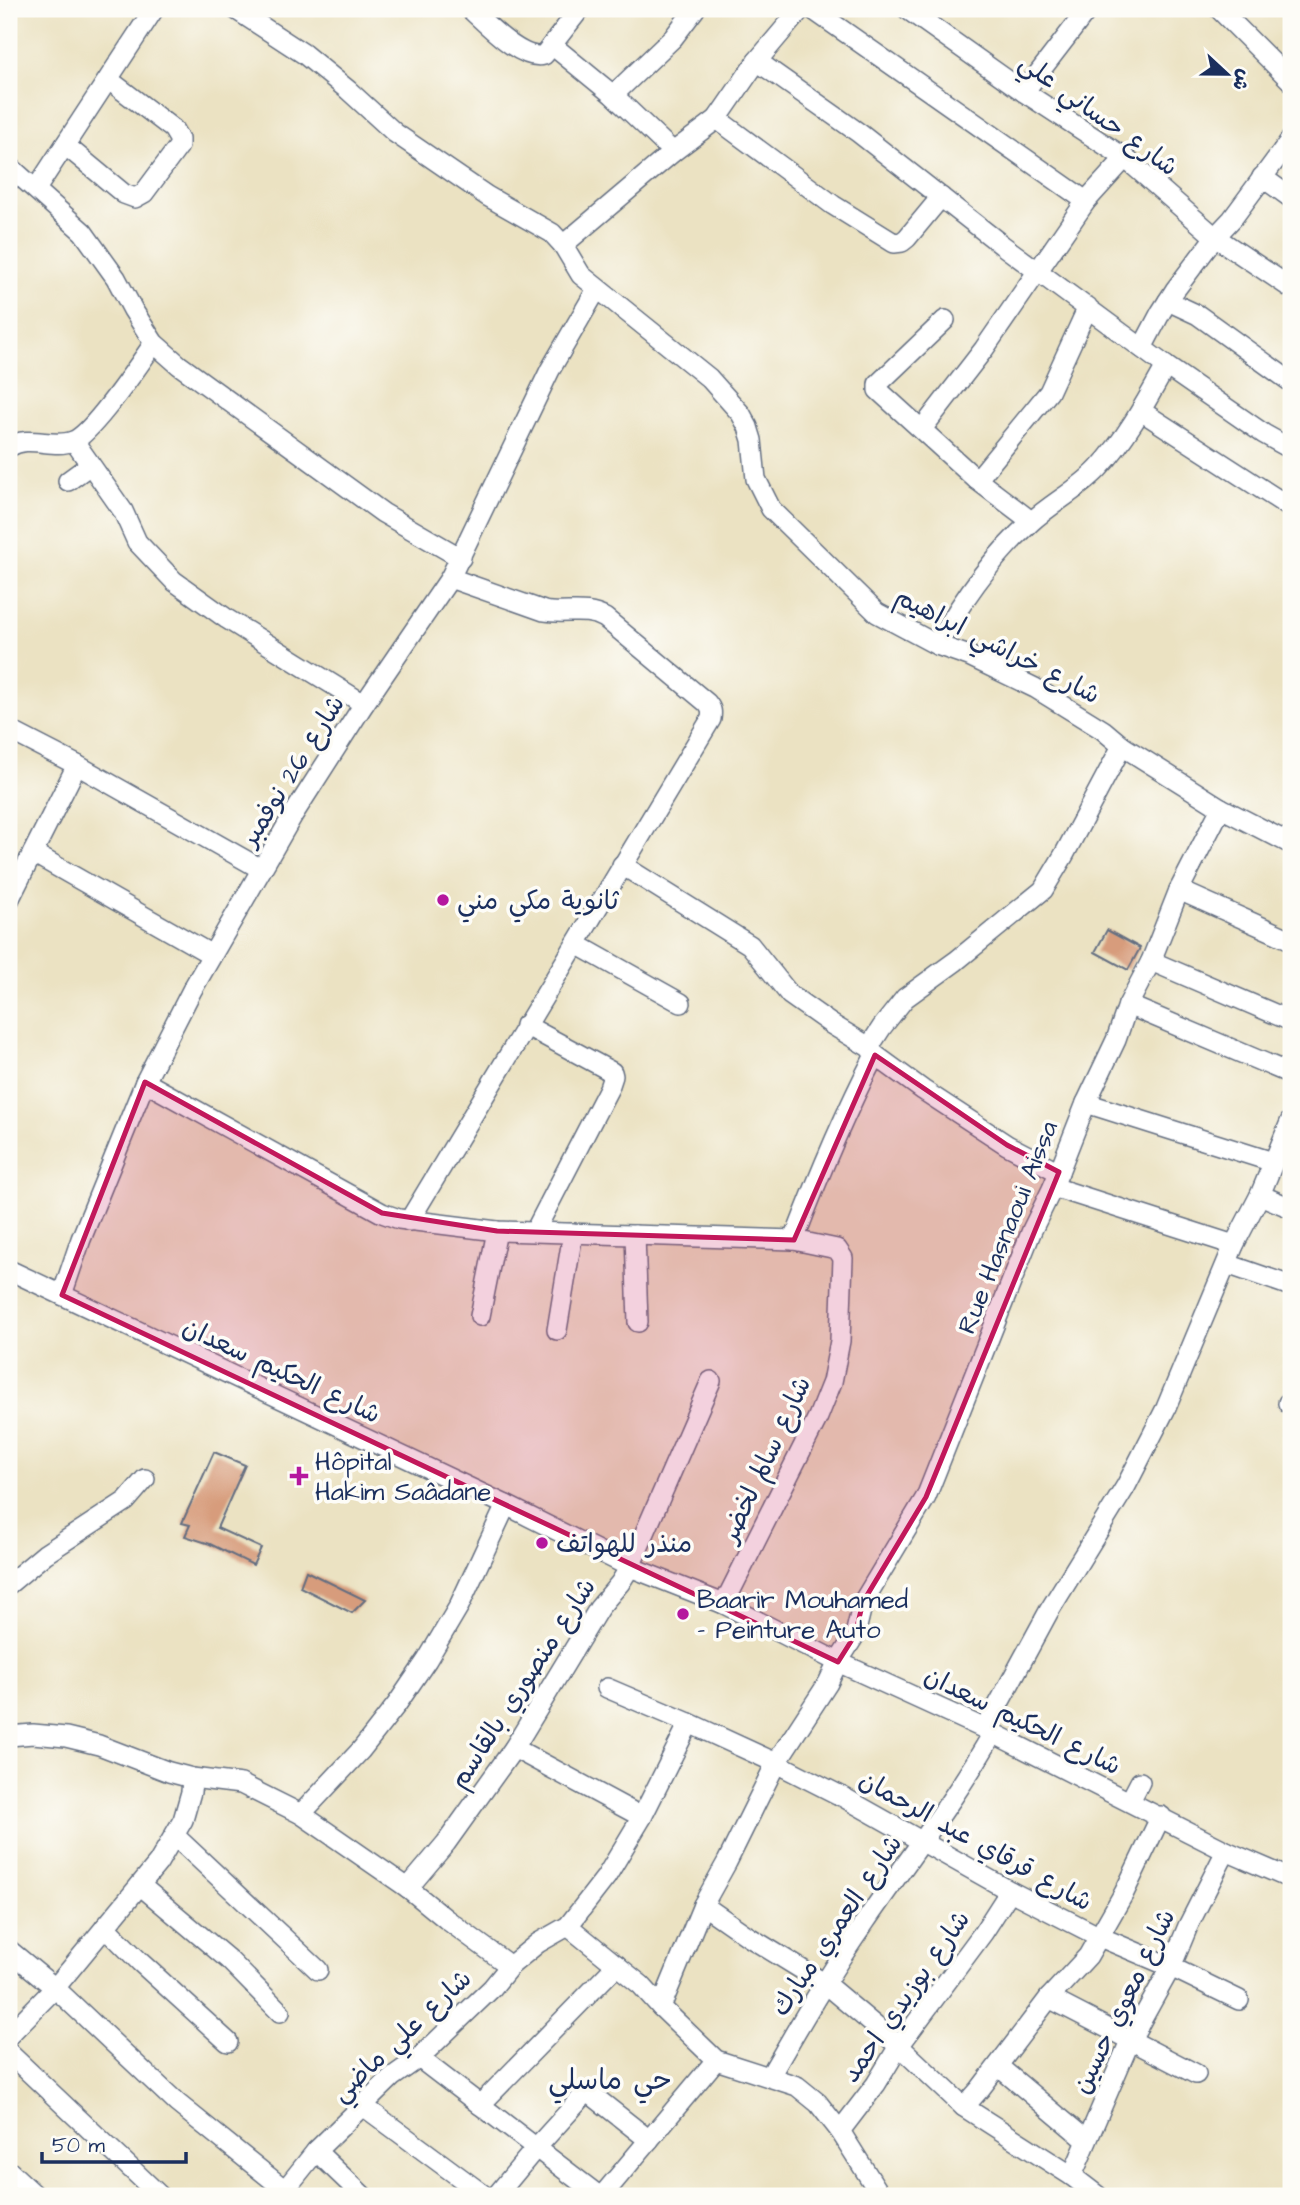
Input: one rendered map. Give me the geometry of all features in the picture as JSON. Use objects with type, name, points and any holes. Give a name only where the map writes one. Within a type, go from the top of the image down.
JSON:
[{"type":"street","points":[[36,188],[154,9]]},
{"type":"street","name":"شارع خراشي ابراهيم","points":[[235,9],[304,54],[395,133],[487,196],[544,226],[563,245],[581,275],[709,378],[741,414],[752,440],[756,479],[771,509],[877,613],[937,645],[969,656],[1035,688],[1221,808],[1291,844]]},
{"type":"street","points":[[470,9],[507,41],[525,53],[538,57],[544,55],[580,9]]},
{"type":"street","points":[[613,95],[673,38],[695,9]]},
{"type":"street","points":[[563,245],[673,152],[718,119],[757,61],[801,9]]},
{"type":"street","points":[[812,9],[1086,201]]},
{"type":"street","name":"شارع حساني علي","points":[[907,9],[1024,92],[1125,158],[1215,237],[1291,288]]},
{"type":"street","points":[[1024,92],[1088,9]]},
{"type":"street","points":[[1223,10],[1291,81]]},
{"type":"street","points":[[552,45],[613,95],[673,152]]},
{"type":"street","points":[[757,61],[859,133],[1166,366],[1264,434],[1290,444]]},
{"type":"street","points":[[65,145],[124,194],[135,198],[144,192],[179,146],[179,139],[173,129],[109,80]]},
{"type":"street","points":[[718,119],[833,205],[894,243],[907,238],[941,197]]},
{"type":"street","points":[[1142,348],[1168,301],[1291,139]]},
{"type":"street","points":[[922,429],[984,349],[1086,201],[1125,158]]},
{"type":"street","points":[[9,166],[83,232],[116,278],[154,343],[179,365],[383,513],[461,558]]},
{"type":"street","points":[[1262,177],[1291,198]]},
{"type":"street","name":"شارع 26 نوفمبر","points":[[62,1295],[81,1239],[145,1082],[212,955],[293,815],[364,704],[450,578],[550,370],[597,289]]},
{"type":"street","points":[[1168,301],[1198,316],[1291,382]]},
{"type":"street","points":[[977,480],[1049,392],[1088,307]]},
{"type":"street","points":[[945,320],[877,386],[877,390],[977,480],[1031,521]]},
{"type":"street","points":[[9,447],[26,440],[74,441],[85,433],[154,343]]},
{"type":"street","points":[[937,645],[968,594],[993,562],[1031,521],[1077,488],[1114,450],[1142,411],[1166,366]]},
{"type":"street","points":[[1142,411],[1291,508]]},
{"type":"street","points":[[74,441],[123,511],[137,542],[174,581],[227,619],[364,704]]},
{"type":"street","points":[[68,481],[90,465]]},
{"type":"street","points":[[409,1221],[711,719],[711,708],[596,613],[586,611],[558,614],[544,611],[450,578]]},
{"type":"street","points":[[9,730],[77,765],[261,869]]},
{"type":"street","points":[[145,1082],[382,1213],[399,1219],[498,1231],[794,1240],[817,1178],[882,1027],[905,998],[956,961],[1043,890],[1122,746]]},
{"type":"street","points":[[9,900],[77,765]]},
{"type":"street","name":"Rue Hasnaoui Aissa","points":[[661,2007],[703,1905],[776,1763],[828,1683],[855,1635],[863,1602],[926,1497],[1032,1230],[1116,1040],[1141,974],[1179,890],[1221,808]]},
{"type":"street","points":[[33,853],[212,955]]},
{"type":"street","points":[[622,865],[750,945],[790,995],[1056,1180],[1231,1255],[1291,1286]]},
{"type":"street","points":[[1179,890],[1291,940]]},
{"type":"street","points":[[576,944],[681,1003]]},
{"type":"street","points":[[1141,974],[1291,1021]]},
{"type":"street","points":[[1128,1005],[1291,1074]]},
{"type":"street","points":[[525,1025],[612,1072],[613,1076],[535,1231]]},
{"type":"street","points":[[1086,1103],[1273,1162]]},
{"type":"street","name":"شارع العمري مبارك","points":[[770,2076],[824,1983],[958,1791],[1049,1611],[1132,1475],[1167,1408],[1291,1121]]},
{"type":"street","points":[[1260,1195],[1291,1208]]},
{"type":"street","points":[[480,1316],[498,1231]]},
{"type":"street","points":[[557,1330],[573,1233]]},
{"type":"street","points":[[635,1235],[638,1322]]},
{"type":"street","name":"شارع سالم لخضر","points":[[724,1604],[818,1417],[832,1382],[839,1341],[843,1258],[837,1249],[794,1240]]},
{"type":"street","name":"شارع الحكيم سعدان","points":[[9,1270],[506,1505],[630,1567],[724,1604],[838,1662],[989,1731],[1226,1851],[1291,1879]]},
{"type":"street","name":"شارع منصوري بالقاسم","points":[[408,1888],[446,1843],[514,1748],[598,1608],[630,1567],[711,1381]]},
{"type":"street","points":[[9,1584],[45,1554],[126,1501],[145,1479]]},
{"type":"street","points":[[301,1814],[361,1750],[427,1660],[459,1606],[506,1505]]},
{"type":"street","name":"شارع قرقاي عبد الرحمان","points":[[607,1688],[776,1763],[1010,1891],[1100,1937],[1239,2000]]},
{"type":"street","points":[[689,1723],[642,1817],[607,1877],[568,1926],[641,1985],[716,2060],[749,2073],[770,2076],[797,2086],[818,2103],[840,2131],[881,2196]]},
{"type":"street","points":[[9,1736],[33,1734],[66,1737],[99,1745],[169,1772],[240,1784],[301,1814],[408,1888],[510,1966]]},
{"type":"street","points":[[514,1748],[642,1817]]},
{"type":"street","points":[[9,2035],[55,1988],[158,1863],[183,1820],[192,1778]]},
{"type":"street","points":[[1130,1801],[1140,1782]]},
{"type":"street","points":[[964,2107],[1049,1998],[1088,1956],[1124,1893],[1161,1816]]},
{"type":"street","points":[[175,1836],[318,1970]]},
{"type":"street","name":"شارع معوي حسين","points":[[1072,2176],[1130,2041],[1171,1967],[1226,1851]]},
{"type":"street","points":[[140,1885],[229,1960],[280,2012]]},
{"type":"street","name":"شارع بوزيدي احمد","points":[[840,2131],[983,1933],[1010,1891]]},
{"type":"street","points":[[703,1905],[824,1983],[900,2046],[964,2107],[1072,2176],[1098,2196]]},
{"type":"street","name":"شارع علي ماضي","points":[[283,2193],[316,2151],[362,2105],[392,2077],[419,2058],[492,1988],[510,1966],[538,1943],[568,1926]]},
{"type":"street","points":[[105,1927],[228,2042]]},
{"type":"street","points":[[9,1950],[55,1988],[177,2103],[283,2193]]},
{"type":"street","points":[[480,2105],[617,1965]]},
{"type":"street","points":[[1049,1998],[1196,2074]]},
{"type":"street","points":[[9,2053],[160,2196]]},
{"type":"street","points":[[419,2058],[600,2196],[716,2060]]},
{"type":"street","points":[[998,2066],[1086,2140]]},
{"type":"street","points":[[496,2196],[535,2148],[584,2095],[592,2095],[649,2140]]},
{"type":"street","points":[[362,2105],[485,2196]]},
{"type":"street","points":[[316,2151],[363,2196]]},
{"type":"street","points":[[9,2171],[36,2196]]},
{"type":"highlighted area","points":[[875,1055],[1007,1145],[1059,1172],[926,1497],[863,1602],[855,1635],[838,1662],[62,1295],[145,1082],[382,1213],[497,1231],[794,1240]]},
{"type":"building","points":[[1107,930],[1140,948],[1128,970],[1095,952]]},
{"type":"building","points":[[214,1452],[245,1465],[217,1528],[261,1548],[253,1565],[210,1544],[185,1536],[190,1525],[182,1523]]},
{"type":"building","points":[[306,1571],[365,1600],[352,1613],[300,1587]]},
{"type":"place","name":"ثانوية مكي مني","points":[[443,900]]},
{"type":"place","name":"Hôpital Hakim Saâdane","points":[[299,1476]]},
{"type":"place","name":"منذر للهواتف","points":[[542,1543]]},
{"type":"place","name":"Baarir Mouhamed - Peinture Auto","points":[[683,1614]]},
{"type":"district","name":"حي ماسلي","points":[[610,2079]]}]
